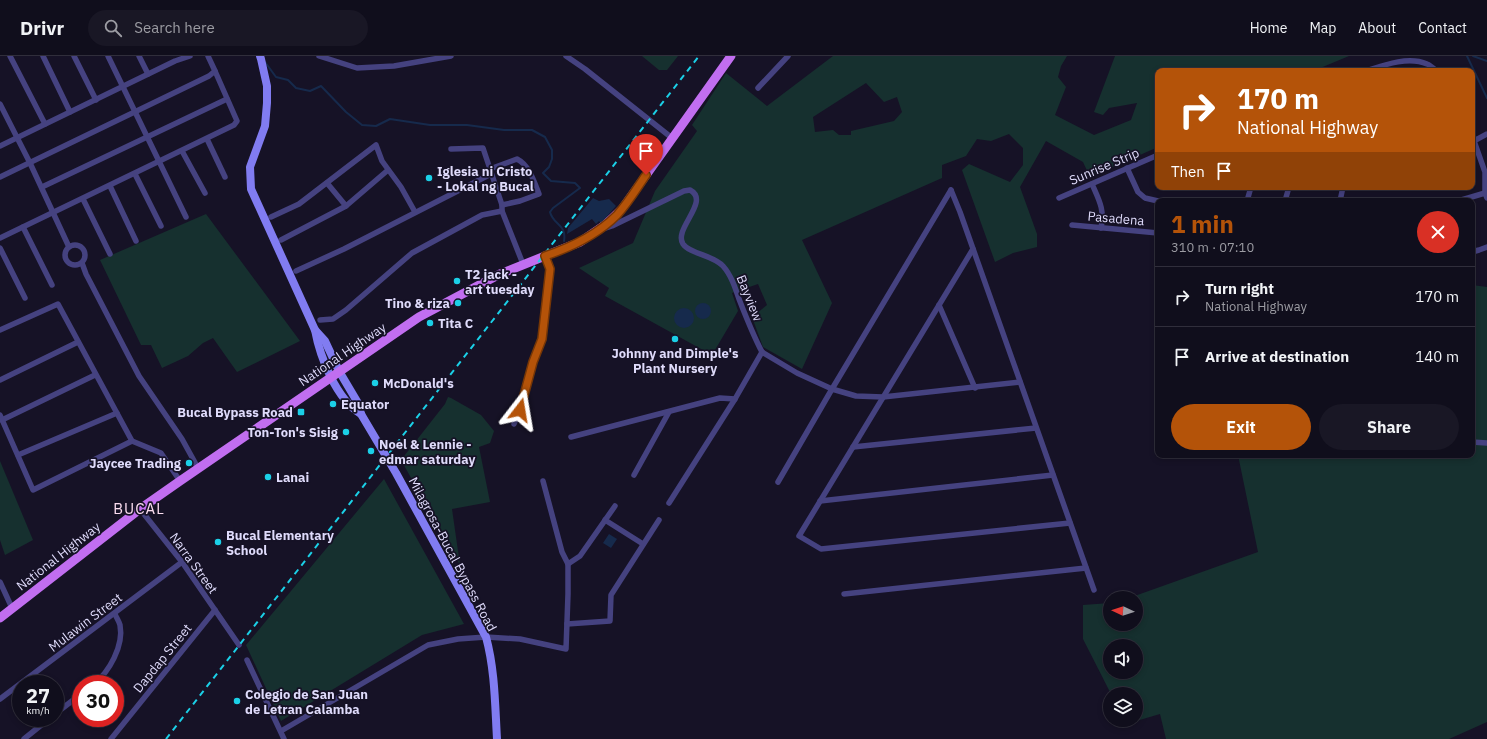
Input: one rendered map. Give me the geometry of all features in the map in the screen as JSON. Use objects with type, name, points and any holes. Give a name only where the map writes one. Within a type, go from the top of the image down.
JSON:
[{"type":"main road","points":[[260,56],[267,86],[268,103],[264,126],[250,167],[251,189],[315,330]]},
{"type":"main road","name":"National Highway","points":[[0,618],[140,509],[419,317],[500,274],[571,247],[599,230],[622,209],[731,56]]},
{"type":"main road","name":"Milagrosa-Bucal Bypass Road","points":[[315,330],[325,341],[340,372],[358,403],[361,414],[486,637],[492,667],[496,739]]},
{"type":"main road","name":"Milagrosa-Bucal Bypass Road","points":[[315,330],[318,346],[330,378],[352,408],[361,414]]},
{"type":"street","points":[[10,56],[45,124]]},
{"type":"street","points":[[43,56],[70,112]]},
{"type":"street","points":[[74,56],[96,100]]},
{"type":"street","points":[[108,56],[186,217]]},
{"type":"street","points":[[139,56],[148,74]]},
{"type":"street","points":[[0,146],[148,74],[174,59],[190,56]]},
{"type":"street","points":[[0,238],[234,125],[237,121],[208,56]]},
{"type":"street","points":[[319,56],[357,68],[394,66],[448,56]]},
{"type":"street","points":[[566,56],[585,69],[672,138]]},
{"type":"street","points":[[758,88],[788,56]]},
{"type":"street","points":[[1375,68],[1389,63],[1410,60],[1426,64],[1432,68]]},
{"type":"street","points":[[0,178],[136,112],[208,76],[215,71]]},
{"type":"street","points":[[42,187],[227,99]]},
{"type":"street","points":[[0,104],[42,187],[69,247],[65,256],[67,262],[76,265],[82,263],[85,257],[84,250],[78,246],[69,247]]},
{"type":"street","points":[[1475,140],[1487,134]]},
{"type":"street","points":[[207,139],[225,177]]},
{"type":"street","points":[[271,217],[299,204],[376,145],[382,160],[401,186],[415,212]]},
{"type":"street","points":[[1475,146],[1485,172],[1486,196],[1475,198]]},
{"type":"street","points":[[451,149],[483,148],[502,208],[523,264]]},
{"type":"street","points":[[182,151],[205,193]]},
{"type":"street","name":"Sunrise Strip","points":[[1059,198],[1155,156]]},
{"type":"street","points":[[296,271],[344,249],[517,159],[522,162],[532,176],[539,194],[482,215],[412,252],[346,310],[333,319],[320,320]]},
{"type":"street","points":[[1127,168],[1138,192],[1145,198],[1155,200]]},
{"type":"street","points":[[281,240],[346,206],[388,170]]},
{"type":"street","points":[[135,174],[161,226]]},
{"type":"street","points":[[326,183],[346,206]]},
{"type":"street","points":[[1092,184],[1101,204],[1103,217],[1101,228]]},
{"type":"street","points":[[110,186],[136,242]]},
{"type":"street","name":"Bayview","points":[[599,230],[612,226],[684,191],[690,190],[694,192],[697,197],[696,204],[682,233],[681,240],[685,246],[698,253],[715,259],[724,267],[730,277],[762,352]]},
{"type":"street","points":[[778,482],[951,190],[1094,590]]},
{"type":"street","points":[[83,198],[110,254]]},
{"type":"street","name":"Pasadena","points":[[1072,225],[1155,234]]},
{"type":"street","points":[[23,227],[52,285]]},
{"type":"street","points":[[1475,251],[1487,247]]},
{"type":"street","points":[[0,248],[24,298]]},
{"type":"street","points":[[973,249],[799,536],[821,549],[1070,523]]},
{"type":"street","points":[[514,424],[520,410],[533,362],[542,339],[550,269],[545,256]]},
{"type":"street","points":[[82,263],[86,274],[139,376],[182,439],[198,468]]},
{"type":"street","points":[[0,330],[58,304],[132,441],[161,454],[180,481]]},
{"type":"street","points":[[939,305],[975,388]]},
{"type":"street","points":[[0,380],[78,342]]},
{"type":"street","points":[[670,503],[735,399],[762,352],[797,373],[832,389],[856,396],[884,397],[1020,382]]},
{"type":"street","points":[[95,374],[1,418],[33,490],[132,441]]},
{"type":"street","points":[[571,437],[720,398],[735,399]]},
{"type":"street","points":[[634,475],[669,412]]},
{"type":"street","points":[[18,455],[116,413]]},
{"type":"street","points":[[853,447],[1036,428]]},
{"type":"street","points":[[1475,442],[1487,443]]},
{"type":"street","points":[[820,501],[1053,475]]},
{"type":"street","points":[[281,731],[428,645],[458,639],[486,637],[520,639],[566,649],[568,564],[562,552],[543,481]]},
{"type":"street","points":[[568,564],[580,556],[615,506]]},
{"type":"street","name":"Narra Street","points":[[140,509],[182,562],[239,645]]},
{"type":"street","points":[[605,520],[644,544]]},
{"type":"street","points":[[567,624],[610,621],[611,595],[659,520]]},
{"type":"street","name":"Mulawin Street","points":[[0,699],[115,614],[182,562]]},
{"type":"street","points":[[844,594],[1086,568]]},
{"type":"street","points":[[0,582],[12,608]]},
{"type":"street","name":"Dapdap Street","points":[[111,739],[215,610]]},
{"type":"street","points":[[103,675],[108,670],[115,656],[119,640],[120,626],[115,614]]},
{"type":"street","points":[[247,660],[284,739]]},
{"type":"street","points":[[64,707],[72,701]]},
{"type":"street","points":[[24,739],[39,727]]},
{"type":"green space","points":[[642,56],[678,56],[667,70],[659,70]]},
{"type":"green space","points":[[833,56],[1067,56],[1061,66],[1058,77],[1066,87],[1055,115],[1094,135],[1131,120],[1137,103],[1109,108],[1103,115],[1094,112],[1115,56],[1349,56],[1320,68],[1155,68],[1155,148],[1090,177],[1083,162],[1046,141],[1020,187],[1037,234],[1037,247],[1013,253],[995,262],[962,170],[969,164],[1010,182],[1023,165],[1023,148],[1009,134],[991,141],[977,139],[966,156],[942,165],[942,178],[802,240],[832,303],[802,369],[763,347],[752,317],[767,305],[758,284],[732,293],[738,311],[712,355],[605,296],[609,288],[579,268],[633,243],[655,191],[697,131],[692,125],[726,73],[767,106]],"holes":[[[866,83],[884,102],[897,97],[902,112],[894,121],[851,131],[851,135],[839,135],[833,130],[815,132],[813,117]]]},
{"type":"green space","points":[[206,214],[300,341],[237,372],[213,338],[203,343],[188,356],[162,368],[151,345],[141,345],[100,260]]},
{"type":"green space","points":[[1475,285],[1487,287],[1487,722],[1449,739],[1166,739],[1160,714],[1143,719],[1143,687],[1107,687],[1103,679],[1143,679],[1143,639],[1103,639],[1103,678],[1083,639],[1083,605],[1103,604],[1103,631],[1143,631],[1143,593],[1258,552],[1239,458],[1475,458]]},
{"type":"green space","points":[[448,397],[481,415],[494,431],[490,443],[479,447],[490,502],[452,509],[460,565],[401,460],[445,404]]},
{"type":"green space","points":[[0,461],[33,540],[5,555],[0,540]]},
{"type":"green space","points":[[384,479],[464,624],[422,635],[281,721],[246,645]]},
{"type":"water","points":[[593,198],[599,201],[609,199],[616,206],[601,223],[599,221],[596,224],[592,219],[567,234],[568,228]]},
{"type":"water","points":[[700,303],[706,303],[711,308],[709,317],[706,319],[700,319],[695,314],[695,308]]},
{"type":"water","points":[[684,308],[691,311],[694,318],[691,325],[684,328],[677,325],[674,318],[677,311]]},
{"type":"water","points":[[609,534],[617,539],[611,548],[603,543]]},
{"type":"waterway","points":[[1467,56],[1473,68]]},
{"type":"waterway","points":[[1473,56],[1487,61]]},
{"type":"waterway","points":[[265,62],[276,77],[288,80],[296,88],[310,91],[321,86],[346,112],[362,125],[376,126],[390,119],[430,125],[467,125],[504,130],[532,130],[545,137],[552,150],[552,159],[549,167],[543,173],[551,181],[575,183],[580,188],[553,208],[550,212],[554,220],[564,231],[564,241]]},
{"type":"waterway","points":[[1475,73],[1487,98]]},
{"type":"railway","points":[[166,739],[699,56]]},
{"type":"place","name":"Iglesia ni Cristo - Lokal ng Bucal","points":[[429,178]]},
{"type":"place","name":"T2 jack - art tuesday","points":[[457,281]]},
{"type":"place","name":"Tino & riza","points":[[458,303]]},
{"type":"place","name":"Tita C","points":[[430,323]]},
{"type":"place","name":"Johnny and Dimple's Plant Nursery","points":[[675,339]]},
{"type":"place","name":"McDonald's","points":[[375,383]]},
{"type":"place","name":"Equator","points":[[333,404]]},
{"type":"place","name":"Bucal Bypass Road","points":[[301,412]]},
{"type":"place","name":"Ton-Ton's Sisig","points":[[346,432]]},
{"type":"place","name":"Noel & Lennie - edmar saturday","points":[[371,451]]},
{"type":"place","name":"Jaycee Trading","points":[[189,463]]},
{"type":"place","name":"Lanai","points":[[268,477]]},
{"type":"place","name":"Bucal Elementary School","points":[[218,542]]},
{"type":"place","name":"Colegio de San Juan de Letran Calamba","points":[[237,701]]},
{"type":"district","name":"BUCAL","points":[[139,509]]},
{"type":"route","points":[[520,410],[533,362],[542,339],[550,269],[545,256],[571,247],[599,230],[617,215],[646,175]]}]
